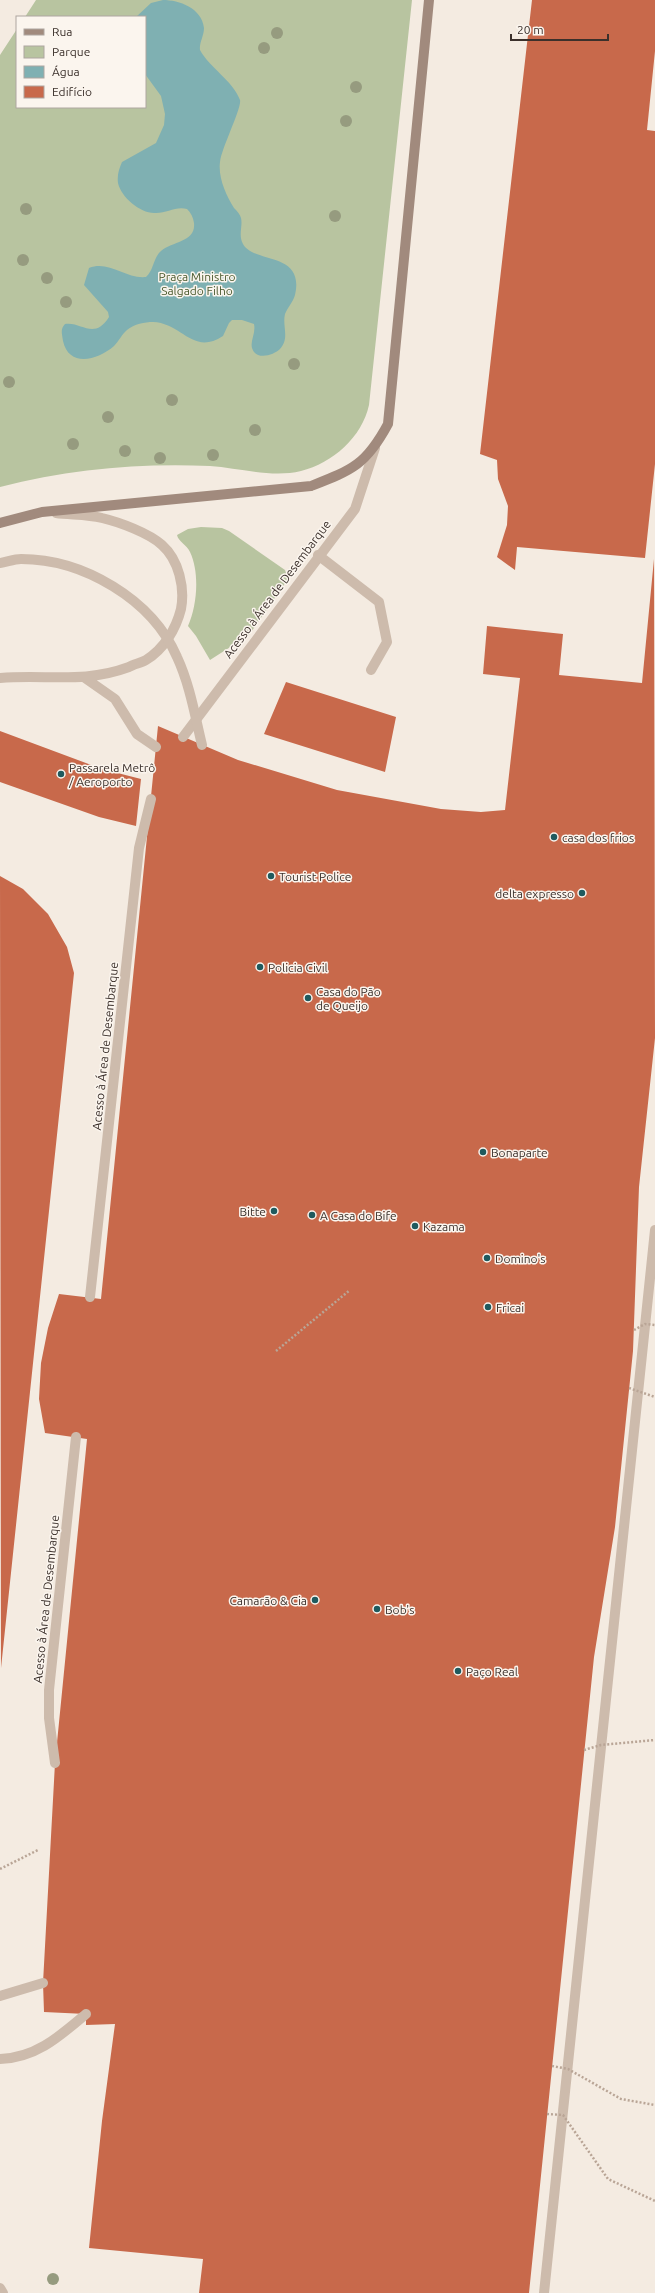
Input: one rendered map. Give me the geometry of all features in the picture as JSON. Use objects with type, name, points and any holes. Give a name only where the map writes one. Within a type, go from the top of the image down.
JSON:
[{"type":"street","points":[[0,523],[42,512],[311,486],[350,470],[375,448],[388,424],[429,0]]},
{"type":"lane","name":"Acesso à Área de Desembarque","points":[[183,737],[318,556],[355,509],[375,448]]},
{"type":"lane","points":[[0,678],[85,678],[114,672],[146,660],[166,642],[178,621],[182,603],[181,580],[175,562],[162,544],[136,530],[101,518],[42,512]]},
{"type":"lane","points":[[318,556],[379,602],[387,642],[371,670]]},
{"type":"lane","points":[[0,563],[20,559],[67,565],[99,578],[134,601],[160,629],[177,657],[193,705],[202,745]]},
{"type":"lane","points":[[85,678],[115,699],[137,734],[156,747]]},
{"type":"lane","name":"Acesso à Área de Desembarque","points":[[90,1297],[139,848],[151,799]]},
{"type":"lane","points":[[544,2293],[601,1746],[634,1389],[650,1325],[655,1230]]},
{"type":"lane","name":"Acesso à Área de Desembarque","points":[[55,1763],[49,1718],[49,1690],[76,1437]]},
{"type":"lane","points":[[0,1996],[43,1983]]},
{"type":"lane","points":[[0,2059],[17,2058],[37,2050],[60,2035],[86,2014]]},
{"type":"lane","points":[[0,2288],[3,2293]]},
{"type":"path","points":[[276,1351],[350,1290]]},
{"type":"path","points":[[634,1330],[650,1325]]},
{"type":"path","points":[[634,1389],[655,1397]]},
{"type":"path","points":[[584,1750],[601,1746],[655,1740]]},
{"type":"path","points":[[0,1869],[38,1850]]},
{"type":"path","points":[[552,2066],[568,2069],[621,2100],[655,2105]]},
{"type":"path","points":[[547,2114],[562,2115],[608,2179],[655,2201]]},
{"type":"green space","name":"Praça Ministro Salgado Filho","points":[[36,0],[412,0],[369,405],[360,428],[353,438],[335,455],[313,467],[290,473],[267,473],[210,466],[157,465],[78,472],[0,487],[0,55],[16,31],[16,108],[146,108],[146,16],[26,16]]},
{"type":"green space","points":[[201,527],[222,528],[229,531],[285,570],[288,579],[249,635],[210,660],[196,636],[188,626],[194,609],[196,589],[195,570],[190,552],[177,535],[188,529]]},
{"type":"water","points":[[169,0],[189,6],[199,15],[204,28],[200,50],[237,93],[240,100],[238,111],[224,147],[220,162],[221,180],[228,198],[241,218],[241,237],[243,244],[249,250],[257,254],[277,260],[286,265],[293,271],[296,281],[295,295],[284,318],[285,341],[280,349],[270,355],[261,356],[254,352],[252,343],[254,324],[242,320],[232,320],[223,336],[213,341],[195,341],[172,327],[147,322],[133,326],[124,333],[114,346],[92,358],[78,358],[71,355],[66,350],[62,334],[63,326],[65,324],[93,329],[98,328],[109,317],[108,312],[84,285],[89,268],[103,266],[138,277],[146,277],[151,271],[156,257],[161,251],[188,238],[194,229],[193,219],[187,209],[178,208],[158,213],[143,210],[127,199],[118,183],[118,172],[122,162],[156,143],[164,125],[165,114],[161,96],[146,75],[146,16],[137,16],[151,3]]},
{"type":"building","points":[[532,0],[655,0],[655,51],[647,130],[655,131],[655,464],[645,558],[517,547],[515,570],[497,557],[507,525],[508,506],[498,479],[497,460],[480,454]]},
{"type":"building","points":[[654,559],[655,1038],[639,1187],[633,1351],[615,1527],[594,1657],[529,2293],[199,2293],[203,2259],[89,2248],[102,2121],[115,2024],[86,2025],[86,2014],[44,2012],[43,1983],[55,1763],[87,1439],[45,1433],[39,1399],[41,1363],[48,1328],[59,1294],[101,1299],[158,726],[238,760],[337,790],[441,809],[481,812],[505,810],[520,678],[483,674],[487,626],[563,634],[559,675],[642,683]]},
{"type":"building","points":[[286,682],[396,717],[385,772],[264,734]]},
{"type":"building","name":"Passarela Metrô / Aeroporto","points":[[0,731],[102,769],[141,779],[136,826],[99,817],[0,782]]},
{"type":"building","points":[[0,876],[23,889],[48,914],[67,947],[74,973],[1,1668]]},
{"type":"place","name":"Passarela Metrô / Aeroporto","points":[[61,774]]},
{"type":"place","name":"casa dos frios","points":[[554,837]]},
{"type":"place","name":"Tourist Police","points":[[271,876]]},
{"type":"place","name":"delta expresso","points":[[582,893]]},
{"type":"place","name":"Policia Civil","points":[[260,967]]},
{"type":"place","name":"Casa do Pão de Queijo","points":[[308,998]]},
{"type":"place","name":"Bonaparte","points":[[483,1152]]},
{"type":"place","name":"Bitte","points":[[274,1211]]},
{"type":"place","name":"A Casa do Bife","points":[[312,1215]]},
{"type":"place","name":"Kazama","points":[[415,1226]]},
{"type":"place","name":"Domino's","points":[[487,1258]]},
{"type":"place","name":"Fricai","points":[[488,1307]]},
{"type":"place","name":"Camarão & Cia","points":[[315,1600]]},
{"type":"place","name":"Bob's","points":[[377,1609]]},
{"type":"place","name":"Paço Real","points":[[458,1671]]}]
